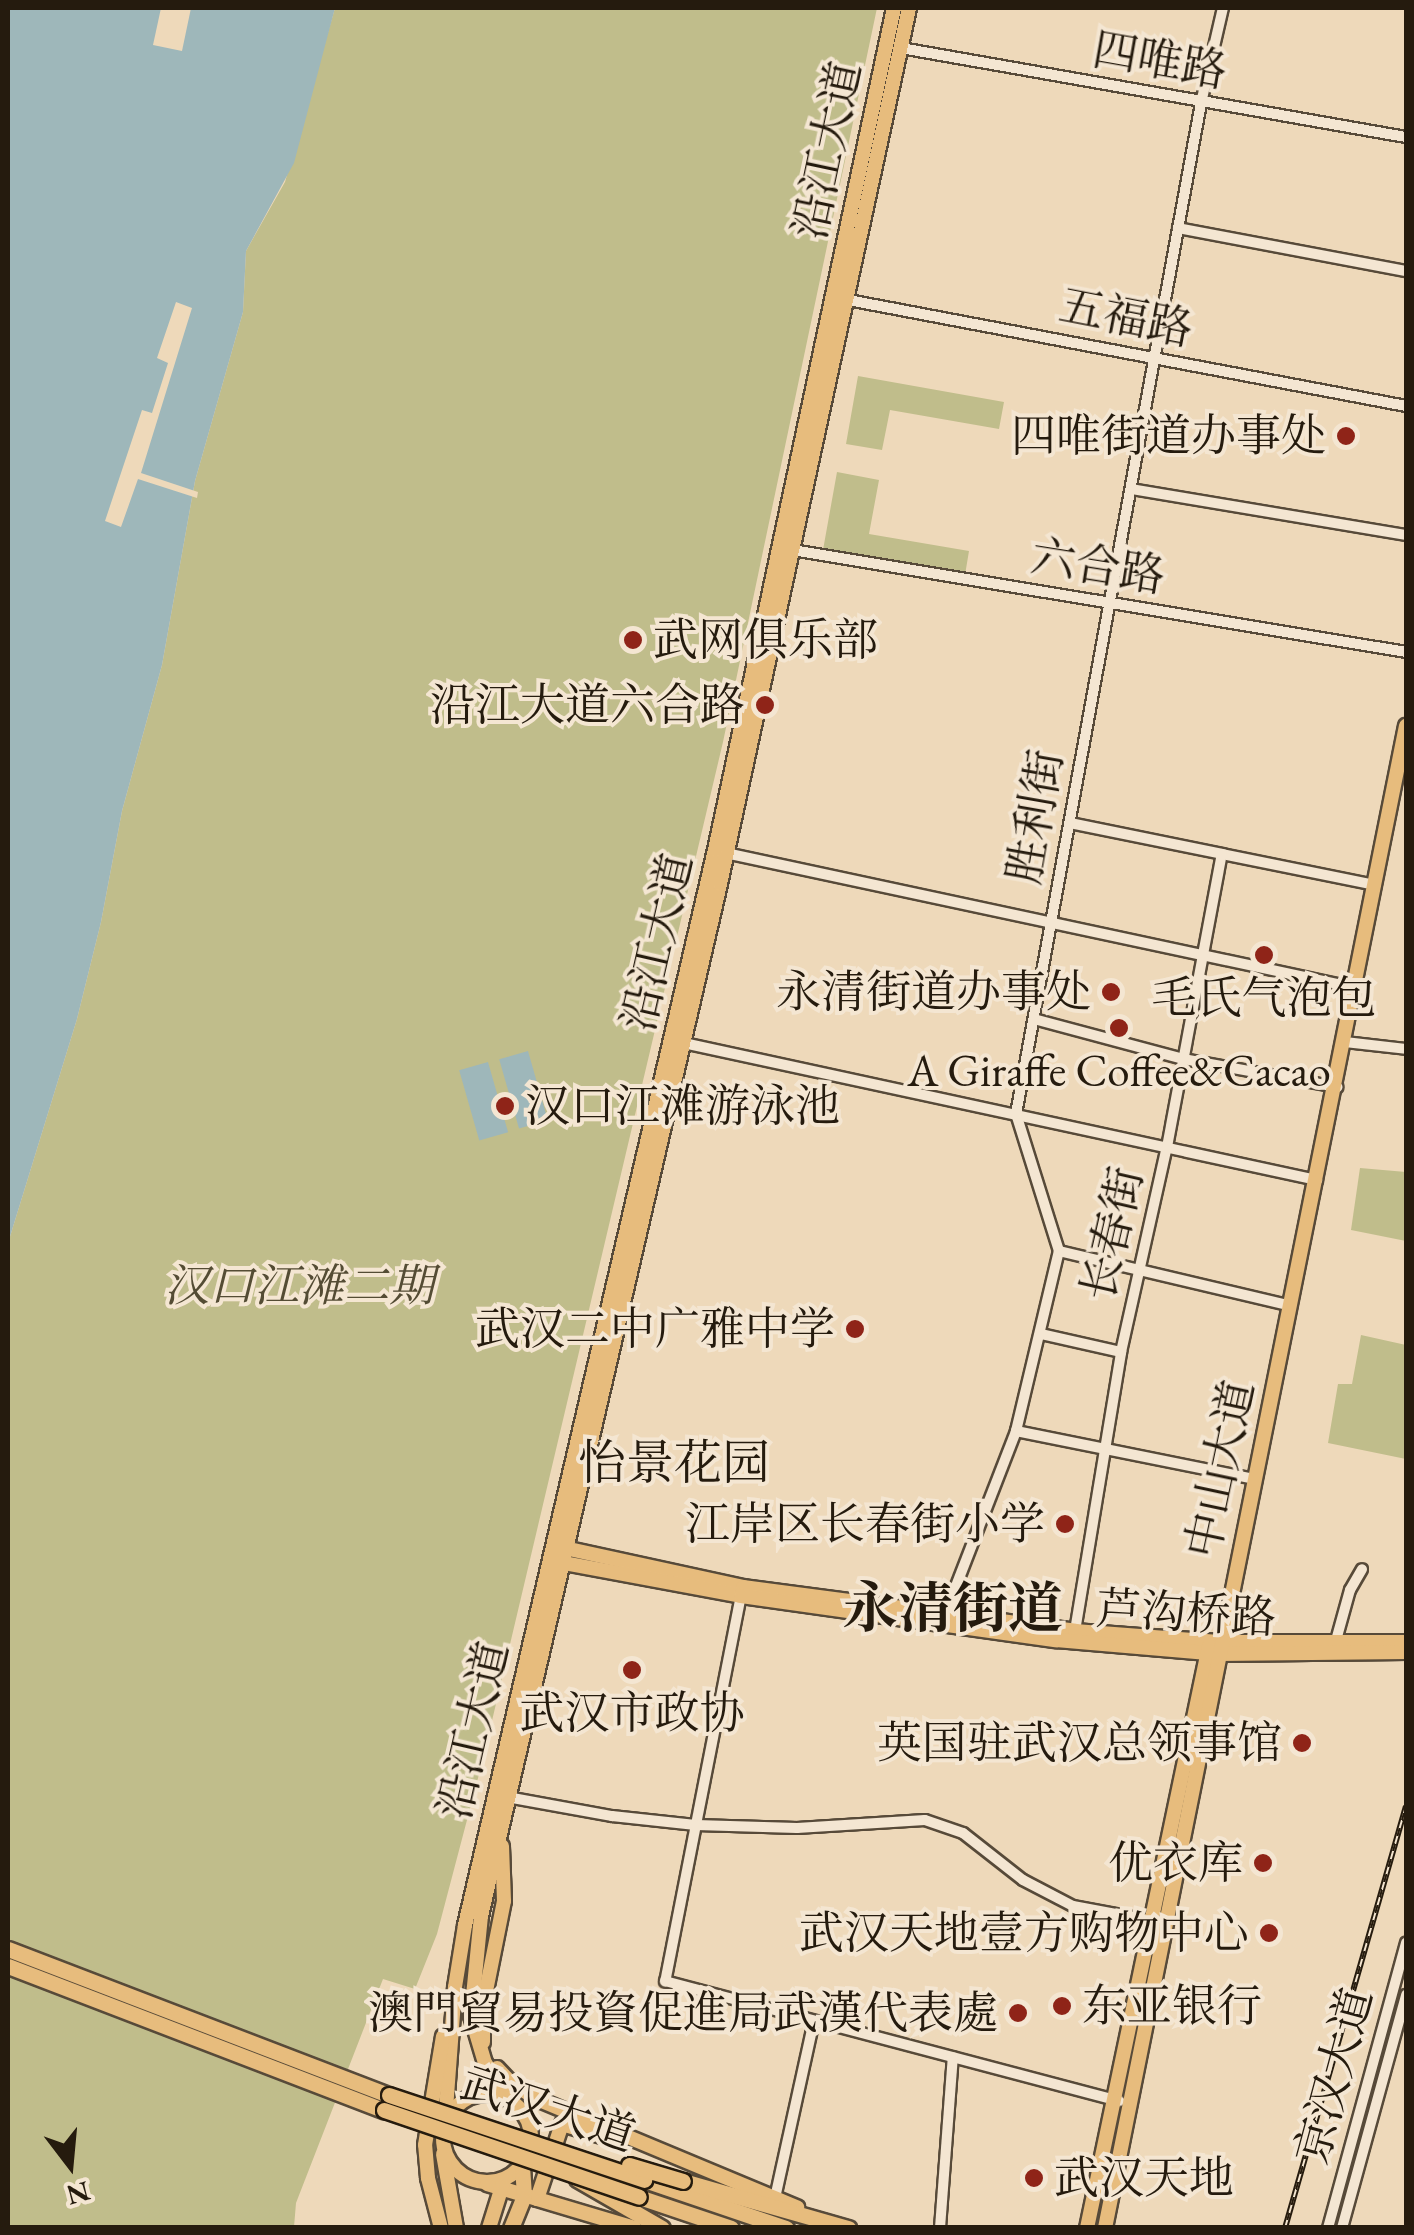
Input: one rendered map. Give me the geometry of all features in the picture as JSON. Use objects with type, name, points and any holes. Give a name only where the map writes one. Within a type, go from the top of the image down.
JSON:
[{"type":"highway","name":"武汉大道","points":[[8,1949],[552,2152],[786,2228]]},
{"type":"highway","name":"武汉大道","points":[[8,1966],[384,2110],[731,2228]]},
{"type":"highway","points":[[552,2152],[590,2153],[848,2228]]},
{"type":"highway","points":[[511,2228],[530,2198],[522,2165]]},
{"type":"highway","points":[[566,2172],[662,2228]]},
{"type":"main road","name":"沿江大道","points":[[444,2126],[455,1987],[721,852],[839,298],[894,8]]},
{"type":"main road","name":"沿江大道","points":[[839,298],[909,8]]},
{"type":"main road","name":"中山大道","points":[[1106,2228],[1123,2102],[1158,1922],[1214,1647],[1318,1180],[1406,726]]},
{"type":"main road","name":"沿江大道","points":[[514,2103],[485,2063],[473,2027],[470,1990],[480,1916],[556,1554]]},
{"type":"main road","name":"芦沟桥路","points":[[556,1554],[742,1591],[944,1619],[1214,1647],[1406,1652]]},
{"type":"main road","name":"芦沟桥路","points":[[944,1619],[1214,1647],[1406,1642]]},
{"type":"main road","points":[[485,2063],[483,2006],[504,1901],[501,1827]]},
{"type":"main road","points":[[441,2228],[428,2178],[426,2145],[455,1987]]},
{"type":"main road","points":[[483,2046],[504,2077],[521,2090],[848,2228]]},
{"type":"main road","points":[[456,2228],[444,2126],[457,2106],[492,2094],[514,2103],[530,2128],[531,2144],[522,2165],[503,2184],[489,2228]]},
{"type":"main road","name":"中山大道","points":[[1087,2228],[1123,2102]]},
{"type":"main road","points":[[530,2198],[562,2124],[645,2145]]},
{"type":"main road","points":[[444,2148],[454,2169],[482,2182],[503,2184],[530,2198],[636,2228]]},
{"type":"street","name":"胜利街","points":[[1059,1251],[1016,1114],[1201,103],[1224,8]]},
{"type":"street","name":"四唯路","points":[[901,48],[1406,137]]},
{"type":"street","points":[[1178,228],[1406,271]]},
{"type":"street","name":"五福路","points":[[839,298],[1406,406]]},
{"type":"street","points":[[1131,489],[1406,535]]},
{"type":"street","name":"六合路","points":[[786,549],[1406,652]]},
{"type":"street","points":[[1070,823],[1376,885]]},
{"type":"street","points":[[721,852],[1356,988]]},
{"type":"street","name":"长春街","points":[[1076,1631],[1121,1352],[1167,1147],[1222,854]]},
{"type":"street","points":[[1034,1019],[1183,1059],[1337,1087]]},
{"type":"street","points":[[677,1042],[1318,1180]]},
{"type":"street","points":[[1346,1042],[1406,1048]]},
{"type":"street","points":[[944,1619],[1016,1431],[1059,1251],[1290,1306]]},
{"type":"street","points":[[1040,1334],[1121,1352]]},
{"type":"street","points":[[1016,1431],[1254,1479]]},
{"type":"street","points":[[1335,1644],[1350,1590],[1362,1569]]},
{"type":"street","points":[[742,1591],[666,1982],[1123,2102]]},
{"type":"street","points":[[507,1797],[612,1816],[696,1825],[797,1828],[925,1820],[964,1833],[1023,1880],[1073,1906],[1158,1922]]},
{"type":"street","name":"京汉大道","points":[[1328,2228],[1406,1942]]},
{"type":"street","name":"京汉大道","points":[[1342,2228],[1406,1994]]},
{"type":"street","points":[[774,2198],[814,2021]]},
{"type":"street","points":[[940,2228],[954,2058]]},
{"type":"green space","name":"汉口江滩二期","points":[[335,8],[877,8],[723,742],[482,1763],[437,1934],[415,1989],[383,1979],[296,2203],[294,2227],[8,2227],[8,1243],[77,1019],[101,922],[122,811],[162,665],[195,481],[243,312],[246,251],[285,182]]},
{"type":"green space","points":[[858,376],[1004,402],[999,429],[890,410],[882,450],[846,444]]},
{"type":"green space","points":[[837,472],[879,480],[869,534],[969,551],[965,575],[823,550]]},
{"type":"green space","points":[[1360,1168],[1406,1172],[1406,1241],[1351,1230]]},
{"type":"green space","points":[[1361,1335],[1406,1345],[1406,1459],[1328,1443],[1338,1384],[1352,1384]]},
{"type":"water","points":[[8,8],[335,8],[294,163],[246,251],[243,312],[195,481],[162,665],[122,811],[101,922],[77,1019],[8,1243]]},
{"type":"water","points":[[528,1051],[548,1120],[519,1128],[499,1059]]},
{"type":"water","points":[[488,1062],[508,1132],[479,1140],[459,1070]]},
{"type":"pier","points":[[161,8],[191,8],[182,51],[153,45]]},
{"type":"pier","points":[[176,302],[192,308],[141,473],[198,492],[197,498],[138,479],[121,527],[105,521],[142,410],[152,413],[168,363],[157,358]]},
{"type":"railway","points":[[1285,2228],[1406,1806]]},
{"type":"place","name":"四唯街道办事处","points":[[1346,436]]},
{"type":"place","name":"武网俱乐部","points":[[633,640]]},
{"type":"place","name":"沿江大道六合路","points":[[765,705]]},
{"type":"place","name":"毛氏气泡包","points":[[1264,955]]},
{"type":"place","name":"永清街道办事处","points":[[1111,992]]},
{"type":"place","name":"A Giraffe Coffee&Cacao","points":[[1119,1028]]},
{"type":"place","name":"汉口江滩游泳池","points":[[505,1106]]},
{"type":"place","name":"武汉二中广雅中学","points":[[855,1329]]},
{"type":"place","name":"江岸区长春街小学","points":[[1065,1524]]},
{"type":"place","name":"武汉市政协","points":[[632,1670]]},
{"type":"place","name":"英国驻武汉总领事馆","points":[[1302,1743]]},
{"type":"place","name":"优衣库","points":[[1263,1863]]},
{"type":"place","name":"武汉天地壹方购物中心","points":[[1269,1933]]},
{"type":"place","name":"东亚银行","points":[[1062,2006]]},
{"type":"place","name":"澳門貿易投資促進局武漢代表處","points":[[1018,2013]]},
{"type":"place","name":"武汉天地","points":[[1034,2178]]},
{"type":"district","name":"怡景花园","points":[[674,1463]]},
{"type":"district","name":"永清街道","points":[[953,1608]]}]
